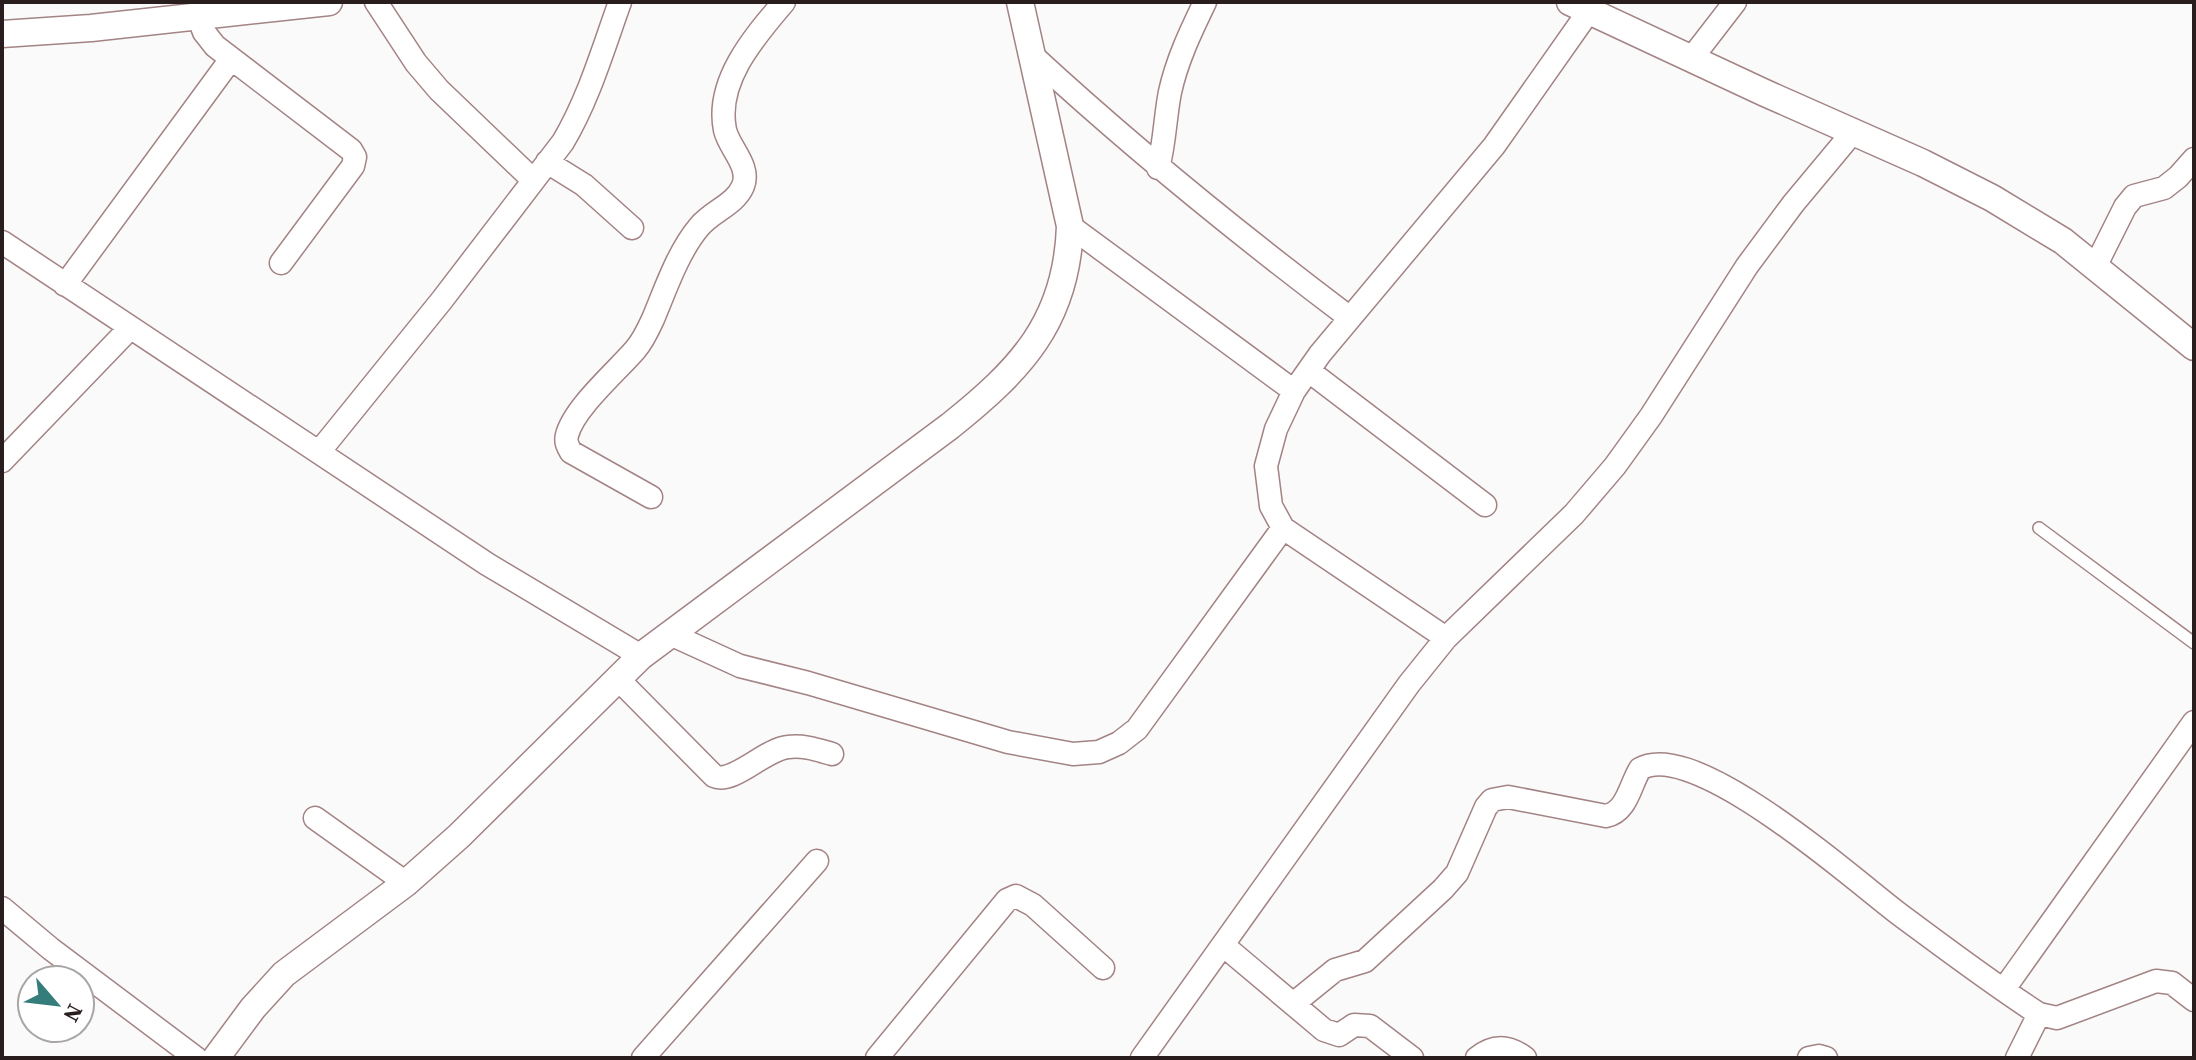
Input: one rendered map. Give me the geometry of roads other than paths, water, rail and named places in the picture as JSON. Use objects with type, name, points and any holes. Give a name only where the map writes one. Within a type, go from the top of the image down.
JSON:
[{"type":"street","points":[[2,34],[91,28],[329,2]]},
{"type":"street","points":[[376,2],[423,72],[540,171],[584,185],[632,228]]},
{"type":"street","points":[[319,452],[442,300],[576,119],[620,2]]},
{"type":"street","points":[[651,497],[571,452],[566,444],[566,435],[592,397],[645,336],[683,253],[700,226],[740,192],[745,181],[743,168],[725,132],[723,108],[737,64],[784,2]]},
{"type":"street","points":[[216,1058],[253,1008],[284,974],[406,883],[459,836],[641,656],[996,390],[1022,361],[1058,299],[1069,260],[1070,226],[1020,2]]},
{"type":"street","points":[[1158,168],[1165,143],[1169,96],[1175,70],[1205,2]]},
{"type":"street","points":[[1691,59],[1735,2]]},
{"type":"street","points":[[1446,638],[1283,528],[1271,506],[1266,466],[1276,429],[1294,391],[1350,318],[1494,146],[1580,6],[1992,198],[2063,241],[2194,347]]},
{"type":"street","points":[[198,16],[204,32],[215,46],[351,150],[355,157],[346,177],[281,263]]},
{"type":"street","points":[[1033,56],[1158,168],[1350,318]]},
{"type":"street","points":[[65,285],[231,59]]},
{"type":"street","points":[[1142,1058],[1409,684],[1446,638],[1546,543],[1615,466],[1651,416],[1747,266],[1853,132]]},
{"type":"street","points":[[2095,267],[2125,207],[2134,196],[2164,188],[2194,159]]},
{"type":"street","points":[[1070,226],[1294,391]]},
{"type":"street","points":[[2,242],[487,564],[641,656]]},
{"type":"street","points":[[2,461],[130,328]]},
{"type":"street","points":[[1309,371],[1485,505]]},
{"type":"street","points":[[670,634],[740,666],[1008,742],[1073,754],[1099,752],[1119,743],[1137,729],[1283,528]]},
{"type":"street","points":[[617,678],[714,776],[721,779],[729,778],[765,755],[786,747],[805,747],[832,754]]},
{"type":"street","points":[[2004,989],[2194,722]]},
{"type":"street","points":[[1293,1004],[1335,970],[1365,961],[1443,889],[1457,873],[1492,800],[1508,797],[1612,815],[1623,804],[1640,769],[1658,762],[1723,785],[1757,805],[1921,931],[2039,1014],[2057,1018],[2156,981],[2172,983],[2194,1000]]},
{"type":"street","points":[[315,818],[406,883]]},
{"type":"street","points":[[643,1058],[817,861]]},
{"type":"street","points":[[877,1058],[1007,900],[1016,896],[1033,905],[1103,968]]},
{"type":"street","points":[[2,908],[51,949],[196,1058]]},
{"type":"street","points":[[1223,945],[1331,1034],[1339,1035],[1354,1025],[1370,1026],[1412,1058]]},
{"type":"street","points":[[2017,1058],[2039,1014]]},
{"type":"street","points":[[1477,1058],[1496,1047],[1507,1048],[1525,1058]]},
{"type":"street","points":[[1809,1058],[1826,1058]]},
{"type":"lane","points":[[2039,528],[2194,643]]}]
